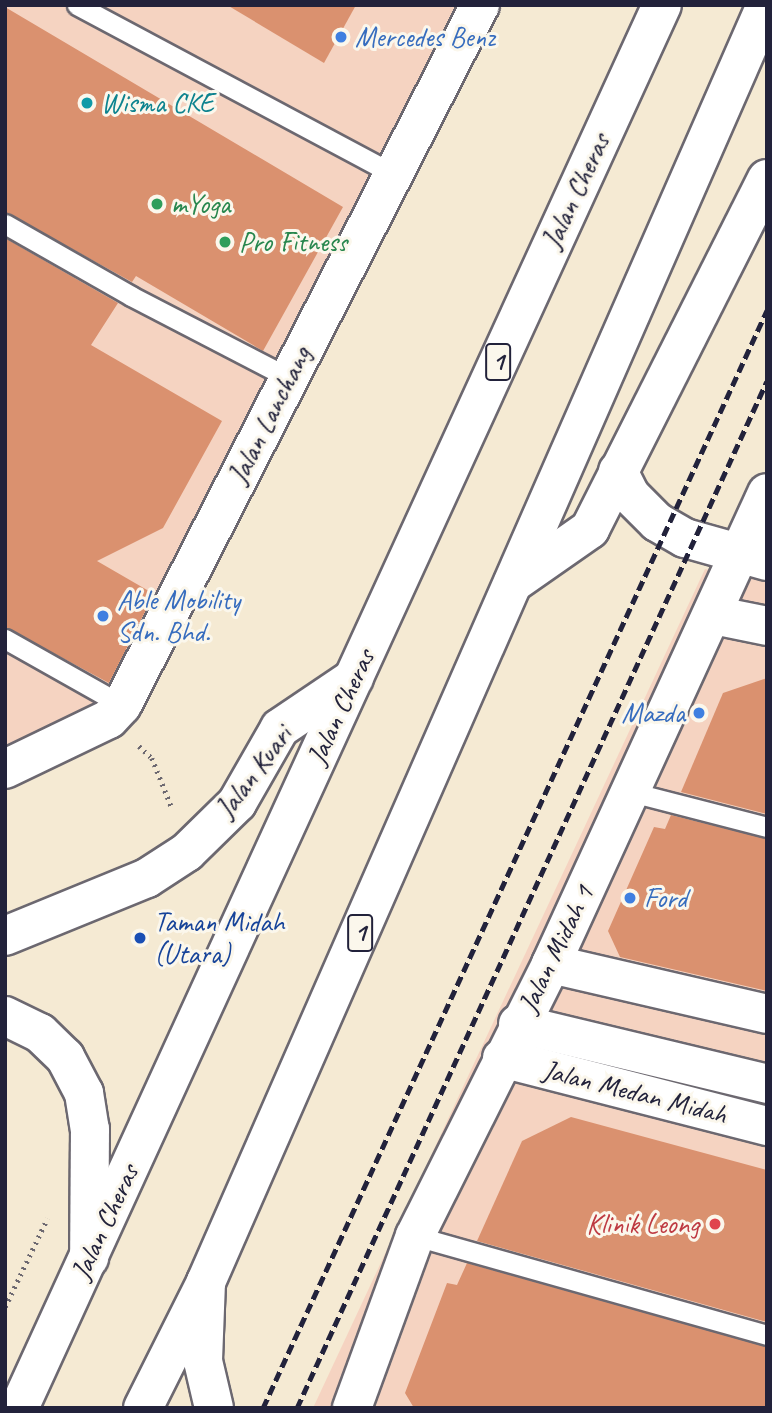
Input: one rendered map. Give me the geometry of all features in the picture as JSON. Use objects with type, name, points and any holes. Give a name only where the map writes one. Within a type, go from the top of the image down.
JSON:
[{"type":"main road","name":"Jalan Lanchang","points":[[116,712],[480,5]]},
{"type":"main road","points":[[643,46],[644,5]]},
{"type":"main road","name":"Jalan Cheras","points":[[19,1408],[662,5]]},
{"type":"main road","name":"1","points":[[144,1408],[206,1282],[766,5]]},
{"type":"main road","points":[[513,583],[590,528],[767,179]]},
{"type":"main road","points":[[737,238],[767,212]]},
{"type":"main road","points":[[618,471],[630,495],[657,522],[685,538],[753,557]]},
{"type":"main road","name":"Jalan Midah 1","points":[[352,1408],[415,1236],[518,1024],[551,964],[713,615],[753,557],[767,493]]},
{"type":"main road","points":[[713,615],[767,626]]},
{"type":"main road","name":"Jalan Kuari","points":[[5,936],[147,878],[187,852],[237,803],[280,728],[354,678]]},
{"type":"main road","points":[[5,769],[116,712]]},
{"type":"main road","points":[[551,964],[767,1014]]},
{"type":"main road","points":[[5,1016],[40,1033],[65,1057],[84,1093],[90,1129],[89,1258]]},
{"type":"main road","name":"Jalan Medan Midah","points":[[518,1024],[767,1084]]},
{"type":"main road","name":"Jalan Medan Midah","points":[[502,1058],[767,1126]]},
{"type":"main road","points":[[206,1282],[204,1361],[214,1408]]},
{"type":"lane","points":[[77,5],[393,174]]},
{"type":"lane","points":[[5,224],[131,296],[289,378]]},
{"type":"lane","points":[[5,639],[116,712]]},
{"type":"lane","points":[[631,792],[767,827]]},
{"type":"lane","points":[[415,1236],[767,1335]]},
{"type":"path","points":[[116,712],[152,758],[187,852]]},
{"type":"shaded area","points":[[5,5],[462,5],[98,707],[5,754]]},
{"type":"shaded area","points":[[705,569],[767,579],[767,1408],[313,1408]]},
{"type":"building","points":[[227,5],[356,5],[324,63]]},
{"type":"building","name":"Wisma CKE","points":[[5,7],[343,207],[263,351],[136,276],[132,282],[5,212]]},
{"type":"building","points":[[5,238],[118,303],[91,345],[222,421],[163,528],[97,561],[154,594],[109,683],[5,627]]},
{"type":"building","points":[[767,678],[767,814],[681,792],[723,693]]},
{"type":"building","points":[[671,815],[767,839],[767,991],[620,957],[608,931],[654,827],[665,829]]},
{"type":"building","points":[[571,1117],[767,1170],[767,1322],[477,1241],[522,1141]]},
{"type":"building","points":[[467,1263],[767,1347],[767,1408],[414,1408],[405,1393],[447,1283],[457,1285]]},
{"type":"railway","points":[[263,1408],[767,310]]},
{"type":"railway","points":[[297,1408],[767,381]]},
{"type":"place","name":"Mercedes Benz","points":[[341,37]]},
{"type":"place","name":"Wisma CKE","points":[[87,103]]},
{"type":"place","name":"mYoga","points":[[157,204]]},
{"type":"place","name":"Pro Fitness","points":[[225,242]]},
{"type":"place","name":"Able Mobility Sdn. Bhd.","points":[[103,616]]},
{"type":"place","name":"Mazda","points":[[699,713]]},
{"type":"place","name":"Ford","points":[[630,898]]},
{"type":"place","name":"Taman Midah (Utara)","points":[[140,938]]},
{"type":"place","name":"Klinik Leong","points":[[715,1224]]}]
